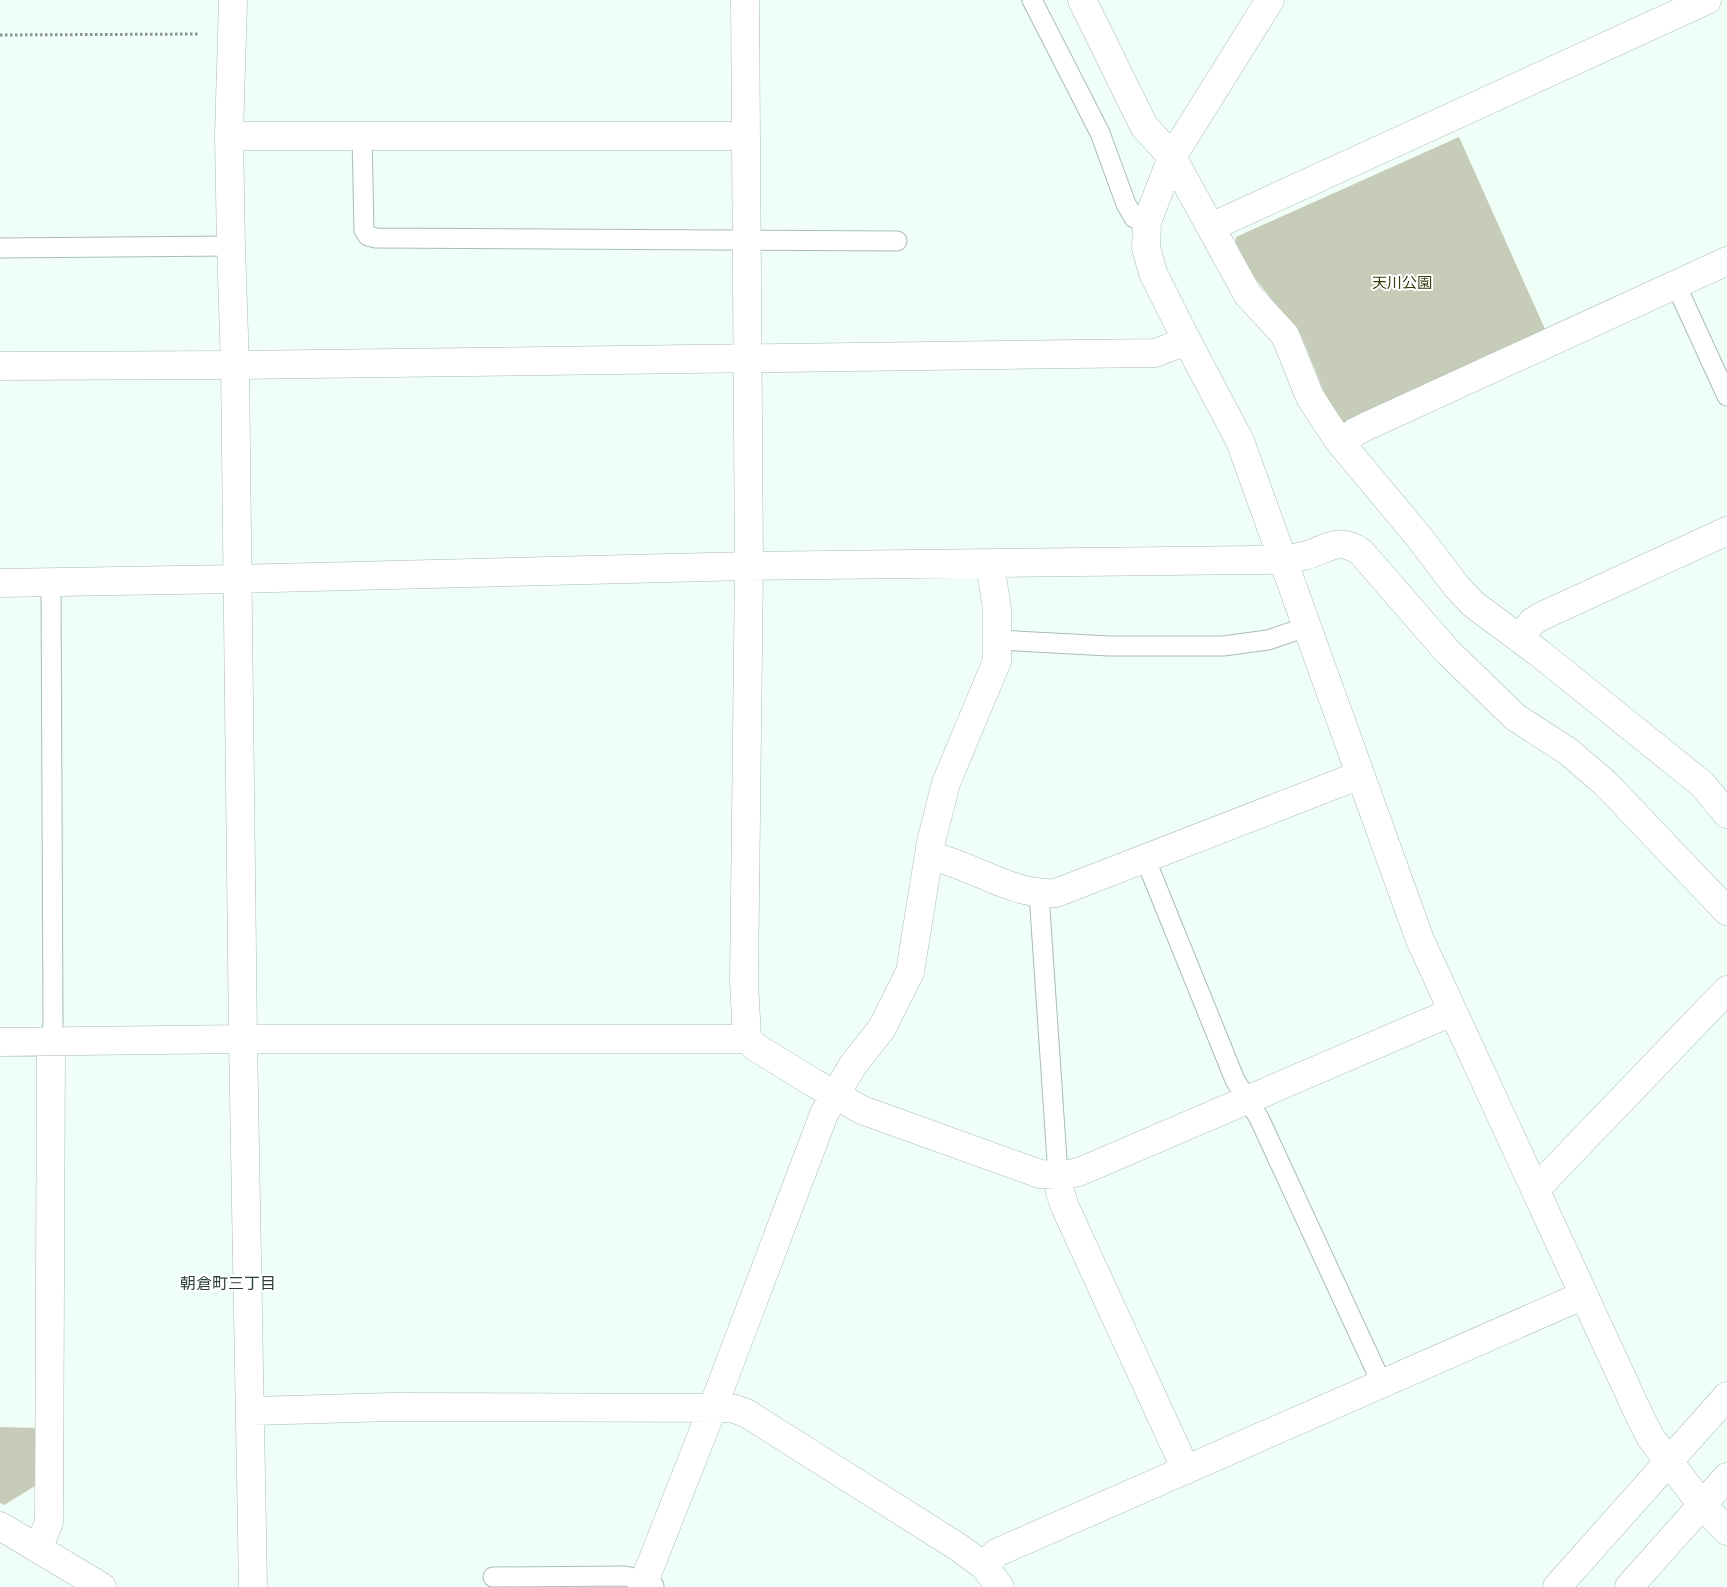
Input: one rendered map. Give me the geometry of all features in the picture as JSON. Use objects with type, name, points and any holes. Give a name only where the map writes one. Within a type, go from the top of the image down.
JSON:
[{"type":"street","points":[[233,0],[229,136],[235,366],[236,579],[253,1587]]},
{"type":"street","points":[[745,0],[748,566],[744,981],[747,1039]]},
{"type":"street","points":[[1082,0],[1144,126],[1172,157],[1248,295],[1285,335],[1310,397],[1342,444],[1419,537],[1457,587],[1473,604],[1520,639],[1702,784],[1727,814]]},
{"type":"street","points":[[1270,0],[1172,157],[1147,222],[1146,248],[1153,273],[1240,441],[1420,940],[1452,1012],[1536,1189],[1641,1419],[1668,1462],[1702,1505],[1727,1531]]},
{"type":"street","points":[[1211,227],[1707,0]]},
{"type":"street","points":[[229,136],[746,136]]},
{"type":"street","points":[[1342,444],[1355,432],[1367,426],[1727,261]]},
{"type":"street","points":[[0,366],[235,366],[1155,353],[1187,341]]},
{"type":"street","points":[[1520,639],[1532,622],[1542,616],[1727,531]]},
{"type":"street","points":[[0,583],[748,566],[1284,559],[1305,556],[1320,549],[1343,544],[1352,546],[1361,552],[1447,651],[1515,717],[1569,752],[1606,784],[1727,911]]},
{"type":"street","points":[[647,1585],[824,1114],[853,1065],[882,1028],[910,972],[929,856],[946,783],[997,661],[997,609],[990,564]]},
{"type":"street","points":[[929,856],[950,860],[1016,888],[1039,894],[1056,893],[1360,775]]},
{"type":"street","points":[[1536,1189],[1727,990]]},
{"type":"street","points":[[0,1042],[243,1039],[747,1039],[757,1048],[862,1110],[1040,1174],[1058,1175],[1079,1172],[1452,1012]]},
{"type":"street","points":[[38,1549],[49,1522],[51,1042]]},
{"type":"street","points":[[1058,1175],[1060,1192],[1065,1207],[1186,1470]]},
{"type":"street","points":[[984,1566],[996,1552],[1584,1295]]},
{"type":"street","points":[[1557,1587],[1727,1396]]},
{"type":"street","points":[[251,1411],[391,1407],[732,1408],[746,1413],[958,1547],[984,1566],[1000,1587]]},
{"type":"street","points":[[1630,1587],[1727,1477]]},
{"type":"street","points":[[0,1526],[102,1587]]},
{"type":"lane","points":[[1032,0],[1100,133],[1126,204],[1134,218],[1147,222]]},
{"type":"lane","points":[[362,136],[364,230],[368,236],[376,238],[897,241]]},
{"type":"lane","points":[[0,248],[231,246]]},
{"type":"lane","points":[[1676,285],[1727,396]]},
{"type":"lane","points":[[51,1042],[53,1023],[52,583]]},
{"type":"lane","points":[[998,640],[1109,646],[1222,646],[1268,640],[1306,627]]},
{"type":"lane","points":[[1145,858],[1235,1080],[1259,1118],[1382,1384]]},
{"type":"lane","points":[[1039,894],[1058,1175]]},
{"type":"lane","points":[[493,1577],[625,1576],[647,1585]]},
{"type":"path","points":[[0,35],[201,34]]},
{"type":"green space","name":"天川公園","points":[[1459,137],[1549,338],[1354,427],[1335,419],[1301,335],[1234,253],[1236,237]]},
{"type":"green space","points":[[0,1427],[36,1428],[35,1486],[4,1505],[0,1503]]},
{"type":"district","name":"朝倉町三丁目","points":[[228,1283]]}]
